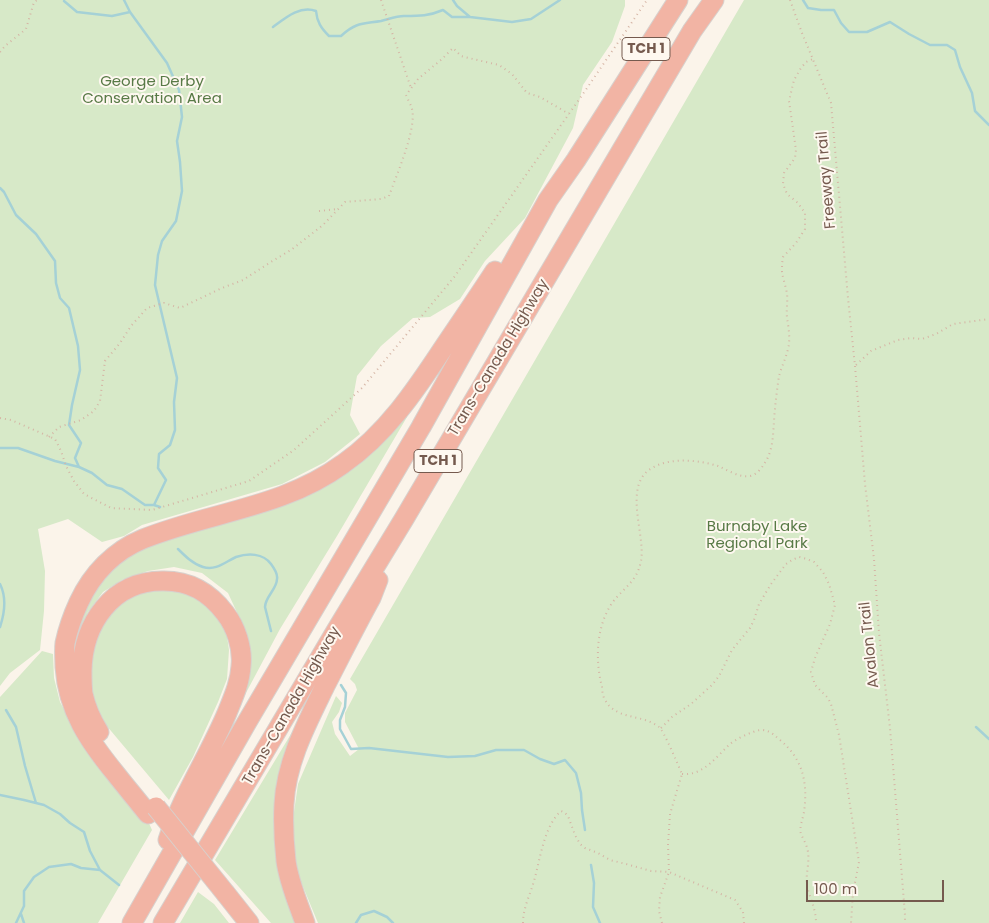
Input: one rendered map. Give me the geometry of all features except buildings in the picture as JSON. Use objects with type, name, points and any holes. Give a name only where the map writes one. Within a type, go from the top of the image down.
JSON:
[{"type":"highway","name":"Trans-Canada Highway","points":[[132,923],[416,435],[548,200],[576,160],[678,0]]},
{"type":"highway","name":"Trans-Canada Highway","points":[[163,923],[692,31],[714,0]]},
{"type":"highway","points":[[152,810],[99,754],[78,719],[71,701],[66,680],[66,643],[74,615],[93,578],[119,552],[140,540],[184,525],[282,497],[311,484],[343,465],[370,443],[404,405],[527,223],[548,200]]},
{"type":"highway","points":[[305,923],[286,862],[284,803],[289,777],[300,740],[310,716],[371,598],[404,519]]},
{"type":"highway","points":[[153,885],[173,822],[211,749],[233,699],[242,664],[234,627],[212,598],[190,585],[176,581],[157,580],[140,584],[123,592],[111,600],[94,620],[84,648],[82,662],[83,694],[94,723],[114,756],[152,810],[222,897],[249,923]]},
{"type":"highway","points":[[222,897],[236,923]]},
{"type":"path","points":[[0,52],[26,29],[34,2],[37,0]]},
{"type":"path","points":[[382,0],[411,88]]},
{"type":"path","points":[[0,418],[11,420],[55,439],[66,466],[84,494],[111,508],[152,510],[249,481],[294,450],[362,388],[455,276],[647,0]]},
{"type":"path","name":"Freeway Trail","points":[[790,0],[831,103],[855,366]]},
{"type":"path","points":[[50,437],[59,427],[81,420],[94,411],[100,401],[105,361],[131,326],[148,308],[164,303],[180,308],[243,280],[291,250],[323,225],[344,202],[386,198],[389,196],[397,178],[411,132],[413,110],[406,95],[418,79],[453,48],[461,56],[499,65],[512,74],[528,93],[540,97],[569,114]]},
{"type":"path","points":[[662,923],[659,911],[660,897],[669,872],[670,814],[682,774],[661,728],[642,718],[615,712],[604,698],[600,681],[598,645],[602,623],[607,611],[632,582],[641,562],[642,552],[637,520],[637,498],[639,483],[646,472],[669,462],[701,461],[743,476],[750,476],[764,466],[771,451],[780,372],[790,342],[786,313],[787,295],[782,271],[783,257],[796,243],[805,229],[804,212],[798,202],[787,194],[783,184],[784,173],[795,158],[796,150],[789,101],[794,80],[806,62],[813,59]]},
{"type":"path","points":[[319,211],[338,209]]},
{"type":"path","points":[[855,366],[871,350],[898,340],[922,339],[936,334],[953,324],[989,318]]},
{"type":"path","name":"Avalon Trail","points":[[855,366],[865,484],[874,558],[879,633],[890,728],[905,923]]},
{"type":"path","points":[[661,728],[672,717],[691,704],[719,676],[732,650],[750,628],[759,604],[786,564],[799,557],[814,562],[823,572],[829,584],[835,605],[830,624],[811,672],[815,685],[828,698],[831,704],[839,735],[859,862],[853,894],[851,923]]},
{"type":"path","points":[[682,774],[688,775],[703,769],[718,758],[730,745],[744,735],[755,731],[771,732],[787,746],[802,768],[806,784],[806,800],[800,833],[808,849],[806,876],[816,911],[816,923]]},
{"type":"path","points":[[524,923],[526,906],[548,833],[557,814],[561,811],[568,816],[580,844],[586,848],[610,860],[669,872],[735,900],[744,912],[744,923]]},
{"type":"green space","name":"George Derby Conservation Area","points":[[0,0],[625,0],[625,6],[612,42],[583,85],[573,128],[525,218],[485,261],[460,299],[430,317],[413,318],[381,346],[357,376],[350,415],[360,434],[325,462],[282,484],[142,525],[124,536],[102,542],[68,519],[38,529],[45,571],[44,611],[40,650],[10,673],[0,686]]},
{"type":"green space","name":"Burnaby Lake Regional Park","points":[[744,0],[989,0],[989,923],[318,923],[299,877],[291,833],[298,784],[336,696],[342,703],[339,712],[332,722],[335,734],[350,756],[359,749],[345,722],[345,713],[357,690],[355,684],[350,679]]},
{"type":"green space","points":[[408,411],[407,417],[280,629],[239,706],[240,619],[228,593],[202,573],[174,567],[148,571],[122,580],[103,592],[88,612],[77,642],[74,669],[68,666],[73,627],[99,576],[138,546],[296,495]]},
{"type":"green space","points":[[161,588],[192,594],[214,612],[227,636],[229,650],[227,679],[218,702],[193,757],[169,800],[106,725],[97,710],[89,684],[96,632],[119,598]]},
{"type":"green space","points":[[42,651],[53,654],[54,678],[60,702],[71,722],[148,821],[152,830],[98,923],[0,923],[0,697]]},
{"type":"green space","points":[[297,724],[283,766],[297,923],[271,923],[215,860]]},
{"type":"green space","points":[[198,892],[214,904],[229,923],[180,923]]},
{"type":"waterway","points":[[124,0],[130,12],[167,63],[179,90],[182,117],[177,141],[182,191],[176,221],[162,241],[158,255],[155,285],[177,378],[174,402],[175,430],[170,445],[159,454],[158,468],[166,480],[154,505]]},
{"type":"waterway","points":[[453,0],[470,17],[512,22],[531,19],[560,0]]},
{"type":"waterway","points":[[803,0],[808,8],[834,10],[841,23],[849,32],[867,32],[890,22],[930,45],[947,45],[955,50],[960,67],[972,93],[975,111],[989,125]]},
{"type":"waterway","points":[[64,1],[77,12],[112,16],[130,12]]},
{"type":"waterway","points":[[273,27],[293,13],[304,10],[316,11],[320,25],[329,36],[341,36],[360,24],[399,16],[429,15],[443,10],[452,17],[470,17]]},
{"type":"waterway","points":[[0,188],[16,215],[36,234],[55,261],[56,283],[60,298],[69,308],[78,346],[80,370],[69,425],[81,443],[75,458],[79,467],[92,473],[107,485],[122,489],[145,505],[160,507]]},
{"type":"waterway","points":[[0,448],[18,448],[79,467]]},
{"type":"waterway","points":[[178,549],[199,566],[208,568],[216,567],[236,557],[245,555],[260,556],[268,560],[277,577],[265,607],[271,631]]},
{"type":"waterway","points":[[0,584],[4,595],[3,616],[0,627]]},
{"type":"waterway","points":[[341,685],[346,693],[340,729],[351,749],[369,748],[448,757],[475,756],[496,750],[524,750],[554,764],[565,760],[576,773],[581,793],[585,830]]},
{"type":"waterway","points":[[6,710],[16,727],[36,803]]},
{"type":"waterway","points":[[976,727],[989,739]]},
{"type":"waterway","points":[[0,795],[44,805],[84,832],[90,851],[100,870],[119,885]]},
{"type":"waterway","points":[[16,923],[24,906],[24,891],[34,877],[49,867],[71,864],[81,868],[100,870]]},
{"type":"waterway","points":[[591,865],[594,883],[593,907],[600,923]]},
{"type":"waterway","points":[[356,923],[361,915],[374,911],[387,917],[393,923]]},
{"type":"waterway","points":[[21,914],[24,923]]}]
